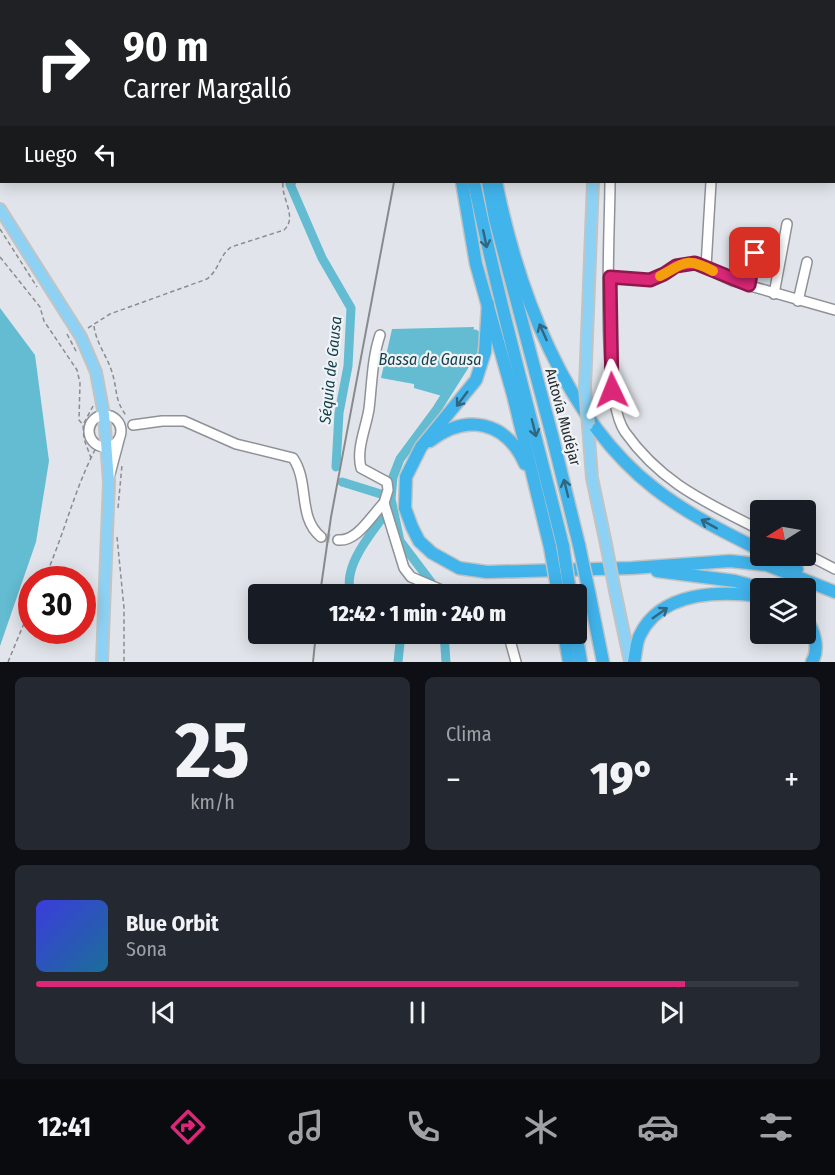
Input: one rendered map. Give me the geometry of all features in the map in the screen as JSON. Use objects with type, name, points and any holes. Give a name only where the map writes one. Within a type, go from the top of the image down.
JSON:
[{"type":"highway","points":[[462,183],[476,264],[513,394],[550,547]]},
{"type":"highway","name":"Autovía Mudéjar","points":[[474,183],[490,261],[526,393],[563,546],[564,584]]},
{"type":"highway","name":"Autovía Mudéjar","points":[[488,183],[495,219],[554,439],[603,662]]},
{"type":"highway","points":[[496,183],[511,244],[533,309],[557,362],[596,426],[621,457],[654,488],[695,516],[750,545]]},
{"type":"highway","points":[[488,304],[486,352],[476,380],[422,447],[406,477],[405,508],[419,541],[443,561],[459,568],[487,572],[730,561],[767,564],[835,590]]},
{"type":"highway","points":[[422,447],[450,429],[461,425],[487,426],[509,438],[519,450],[526,465],[561,584]]},
{"type":"highway","points":[[790,566],[835,590]]},
{"type":"highway","points":[[632,567],[750,585]]},
{"type":"highway","points":[[632,662],[640,635],[657,612],[691,597],[730,592],[750,595]]},
{"type":"highway","points":[[566,644],[569,662]]},
{"type":"highway","points":[[578,644],[581,662]]},
{"type":"highway","points":[[812,662],[816,656],[815,644]]},
{"type":"main road","points":[[593,183],[585,387],[592,478],[632,662]]},
{"type":"main road","points":[[0,209],[81,337],[96,372],[104,415],[102,446],[109,482],[102,662]]},
{"type":"street","points":[[610,183],[612,390],[618,418],[624,431],[657,469],[682,490],[750,525]]},
{"type":"street","points":[[706,267],[711,183]]},
{"type":"street","points":[[774,294],[787,224]]},
{"type":"street","points":[[749,285],[758,238]]},
{"type":"street","points":[[798,301],[807,261]]},
{"type":"street","points":[[610,277],[650,280],[676,266],[695,263],[774,294],[835,310]]},
{"type":"street","points":[[338,540],[346,541],[354,537],[384,503],[388,490],[387,482],[361,468],[358,458],[368,411],[375,349],[380,335]]},
{"type":"street","points":[[133,425],[120,437],[102,446],[91,440],[90,424],[96,418],[104,415],[113,417],[119,423],[133,425],[162,420],[184,421],[236,444],[293,458],[301,470],[308,523],[321,537]]},
{"type":"street","points":[[109,482],[120,437],[119,423]]},
{"type":"street","points":[[384,503],[404,568],[411,577],[428,584]]},
{"type":"street","points":[[816,559],[835,569]]},
{"type":"street","points":[[511,644],[516,662]]},
{"type":"path","points":[[94,326],[110,314],[207,279],[218,269],[225,252],[231,248],[284,230],[291,218],[283,183]]},
{"type":"path","points":[[0,229],[39,290]]},
{"type":"path","points":[[0,257],[40,307],[44,321],[77,370],[80,383],[80,420],[90,458]]},
{"type":"path","points":[[65,330],[78,355]]},
{"type":"path","points":[[83,425],[93,406]]},
{"type":"path","points":[[50,566],[81,475],[90,458],[102,446]]},
{"type":"path","points":[[8,662],[18,638]]},
{"type":"water","points":[[0,308],[35,355],[49,461],[36,542],[28,566],[18,566],[18,594],[0,646]]},
{"type":"water","name":"Bassa de Gausa","points":[[474,327],[471,352],[442,396],[414,388],[414,384],[381,378],[392,329]]},
{"type":"waterway","name":"Séquia de Gausa","points":[[291,183],[322,258],[351,308],[348,366],[339,413],[336,467]]},
{"type":"waterway","points":[[431,582],[400,541],[391,499],[393,477],[400,459],[437,409],[473,352],[475,334]]},
{"type":"waterway","name":"Séquia de Gausa","points":[[342,482],[384,495]]},
{"type":"waterway","name":"Séquia de Gausa","points":[[349,584],[353,563],[358,553],[383,517]]},
{"type":"waterway","name":"Séquia de Gausa","points":[[398,662],[400,644]]},
{"type":"waterway","points":[[445,644],[446,662]]},
{"type":"tunnel","points":[[321,537],[338,540]]},
{"type":"railway","points":[[321,584],[331,517],[394,183]]},
{"type":"railway","points":[[313,662],[315,644]]},
{"type":"slow traffic","points":[[660,276],[676,266],[695,263],[713,271]]},
{"type":"route","points":[[612,390],[609,327],[610,277],[650,280],[658,278],[676,266],[695,263],[749,285],[755,253]]}]
